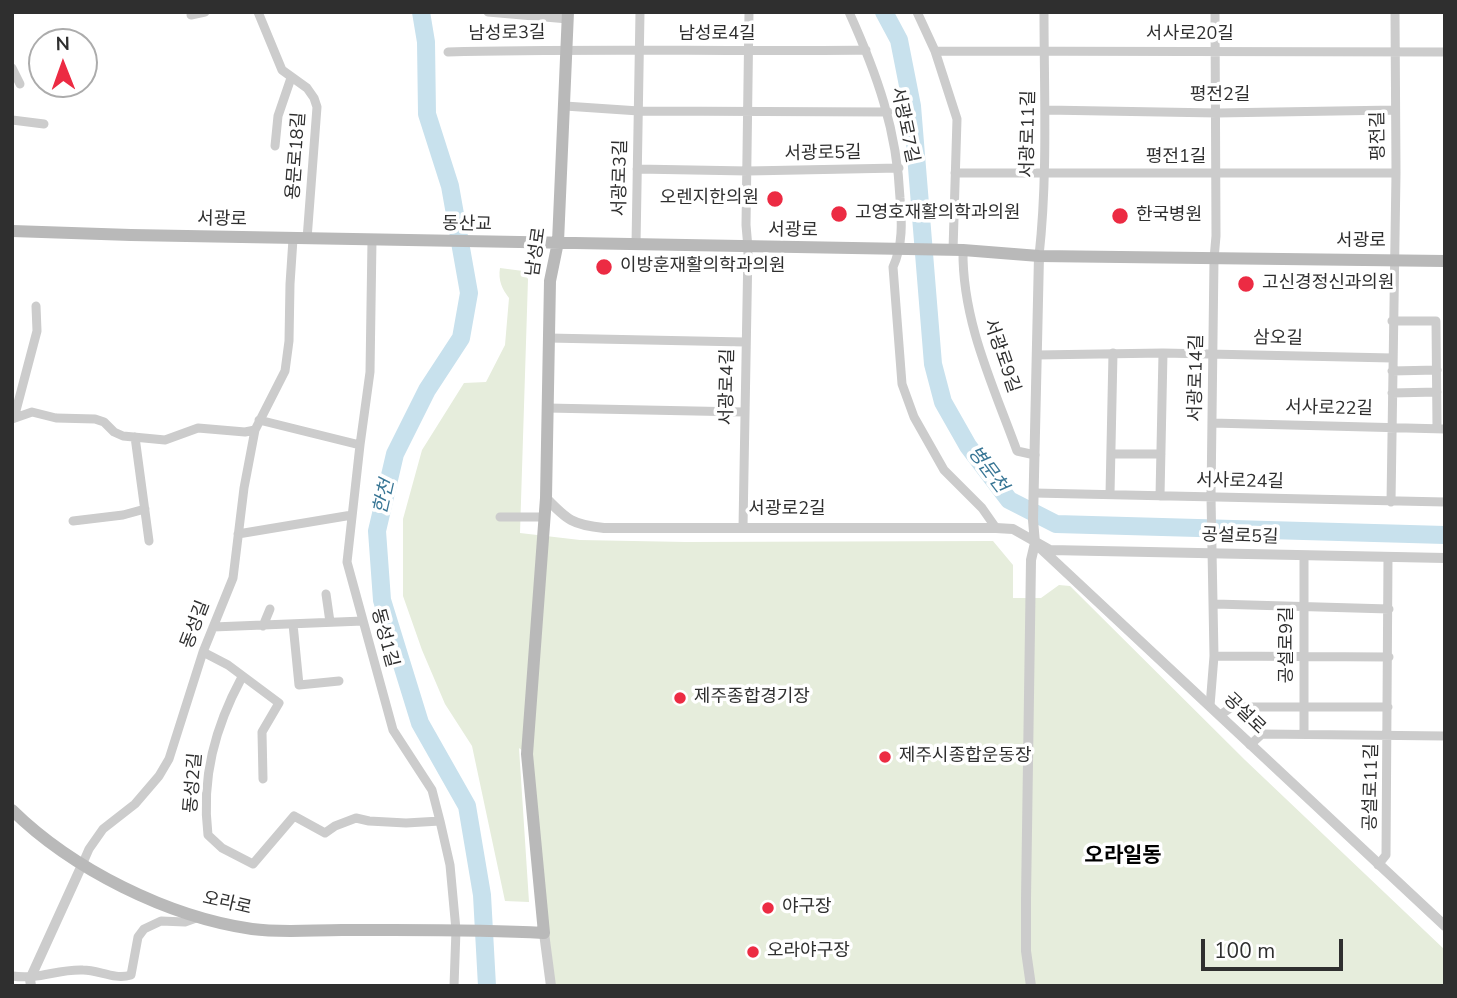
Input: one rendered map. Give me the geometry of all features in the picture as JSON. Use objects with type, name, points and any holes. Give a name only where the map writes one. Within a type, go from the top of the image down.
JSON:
[{"type":"main road","name":"남성로","points":[[544,933],[527,754],[545,517],[550,281],[558,242],[568,16]]},
{"type":"main road","name":"서광로","points":[[12,231],[432,242]]},
{"type":"main road","name":"동산교","points":[[432,242],[501,243]]},
{"type":"main road","name":"서광로","points":[[501,243],[952,250],[1040,256],[1214,259],[1441,258]]},
{"type":"main road","points":[[1441,258],[1445,271]]},
{"type":"main road","name":"오라로","points":[[12,810],[47,841],[82,865],[138,894],[201,916],[252,929],[544,933]]},
{"type":"street","points":[[191,15],[205,12]]},
{"type":"street","name":"용문로18길","points":[[258,12],[282,70],[307,88],[317,107],[307,239]]},
{"type":"street","points":[[488,12],[568,16]]},
{"type":"street","name":"서광로3길","points":[[636,245],[640,12]]},
{"type":"street","points":[[748,248],[749,12]]},
{"type":"street","name":"서광로7길","points":[[849,12],[888,111],[899,169],[900,250]]},
{"type":"street","name":"서광로9길","points":[[917,12],[935,51],[957,119],[952,250],[963,281],[977,344],[1017,451],[1035,455]]},
{"type":"street","name":"서광로11길","points":[[1040,256],[1046,110],[1044,12]]},
{"type":"street","name":"서광로14길","points":[[1210,706],[1214,656],[1211,500],[1217,113],[1214,12]]},
{"type":"street","name":"평전길","points":[[1391,502],[1396,173],[1395,12]]},
{"type":"street","name":"남성로4길","points":[[568,49],[866,50]]},
{"type":"street","name":"남성로3길","points":[[447,52],[568,49]]},
{"type":"street","name":"서사로20길","points":[[935,51],[1445,52]]},
{"type":"street","points":[[12,68],[20,84]]},
{"type":"street","points":[[275,146],[278,116],[291,78]]},
{"type":"street","points":[[565,106],[639,111],[888,111]]},
{"type":"street","name":"평전2길","points":[[1046,110],[1217,113],[1395,110]]},
{"type":"street","points":[[12,120],[44,124]]},
{"type":"street","name":"서광로5길","points":[[637,169],[899,169]]},
{"type":"street","name":"평전1길","points":[[955,173],[1396,173]]},
{"type":"street","name":"동성길","points":[[30,982],[89,849],[103,829],[135,804],[159,776],[169,759],[203,652],[233,578],[244,488],[255,430],[285,371],[289,341],[293,239]]},
{"type":"street","name":"동성1길","points":[[372,240],[370,372],[347,562],[393,730],[432,790],[440,821],[450,865],[459,930],[454,986]]},
{"type":"street","name":"서광로4길","points":[[743,527],[748,248]]},
{"type":"street","points":[[900,250],[894,267],[902,384],[914,417],[944,470],[982,509],[996,528]]},
{"type":"street","points":[[1031,986],[1026,951],[1026,898],[1031,560],[1035,543],[1033,520],[1040,256]]},
{"type":"street","points":[[13,419],[37,331],[36,306]]},
{"type":"street","points":[[1392,321],[1436,321],[1437,392],[1441,429]]},
{"type":"street","points":[[548,338],[745,342]]},
{"type":"street","points":[[1110,494],[1113,353]]},
{"type":"street","points":[[1160,496],[1163,353]]},
{"type":"street","name":"삼오길","points":[[1037,355],[1163,353],[1392,358]]},
{"type":"street","points":[[1392,371],[1437,370]]},
{"type":"street","points":[[1392,393],[1437,392]]},
{"type":"street","points":[[547,408],[744,412]]},
{"type":"street","points":[[13,419],[32,412],[56,418],[95,419],[104,422],[114,432],[123,436],[165,440],[198,428],[245,432],[255,430]]},
{"type":"street","points":[[259,419],[360,445]]},
{"type":"street","name":"서사로22길","points":[[1212,423],[1441,429]]},
{"type":"street","points":[[135,437],[149,541]]},
{"type":"street","points":[[1111,454],[1161,454]]},
{"type":"street","name":"서사로24길","points":[[1034,493],[1211,500],[1445,502]]},
{"type":"street","name":"서광로2길","points":[[546,498],[565,518],[578,525],[604,528],[996,528],[1013,529],[1035,543]]},
{"type":"street","points":[[73,521],[124,515],[145,509]]},
{"type":"street","points":[[238,534],[352,515]]},
{"type":"street","points":[[500,517],[545,517]]},
{"type":"street","name":"공설로5길","points":[[1035,543],[1050,550],[1213,550],[1304,556],[1445,558]]},
{"type":"street","name":"공설로","points":[[1035,543],[1445,926]]},
{"type":"street","name":"공설로9길","points":[[1304,556],[1304,734]]},
{"type":"street","name":"공설로11길","points":[[1378,864],[1386,855],[1388,557]]},
{"type":"street","points":[[326,594],[330,622]]},
{"type":"street","points":[[1214,604],[1389,609]]},
{"type":"street","points":[[263,626],[270,609]]},
{"type":"street","points":[[214,627],[363,621]]},
{"type":"street","points":[[293,624],[299,685],[339,681]]},
{"type":"street","points":[[203,652],[228,666],[279,704],[262,732],[263,779]]},
{"type":"street","points":[[1214,656],[1389,657]]},
{"type":"street","name":"동성2길","points":[[242,677],[219,725],[210,757],[208,835],[222,848],[253,864],[294,816],[325,833],[356,818],[406,823],[440,821]]},
{"type":"street","points":[[1220,715],[1232,707],[1388,707]]},
{"type":"street","points":[[1250,745],[1262,734],[1445,736]]},
{"type":"street","points":[[12,976],[30,982],[59,972],[85,970],[123,982],[131,975],[138,937],[144,929],[161,921],[185,922],[201,916]]},
{"type":"street","points":[[544,933],[551,986]]},
{"type":"green space","name":"제주시종합운동장","points":[[500,268],[523,271],[528,279],[520,533],[580,540],[686,542],[993,541],[1013,565],[1013,598],[1041,598],[1059,585],[1070,586],[1245,760],[1445,950],[1445,986],[551,986],[527,754],[519,748],[529,902],[505,901],[472,746],[445,704],[403,596],[403,519],[422,450],[464,383],[486,382],[505,345],[509,298],[501,284]]},
{"type":"waterway","name":"한천","points":[[421,12],[426,42],[427,114],[450,186],[469,293],[461,338],[427,390],[395,454],[377,531],[382,600],[420,723],[467,806],[482,895],[487,986]]},
{"type":"waterway","name":"병문천","points":[[884,12],[899,40],[912,106],[933,364],[943,402],[968,446],[1009,500],[1056,524],[1445,535]]},
{"type":"place","name":"오렌지한의원","points":[[775,199]]},
{"type":"place","name":"고영호재활의학과의원","points":[[839,214]]},
{"type":"place","name":"한국병원","points":[[1120,216]]},
{"type":"place","name":"이방훈재활의학과의원","points":[[604,267]]},
{"type":"place","name":"고신경정신과의원","points":[[1246,284]]},
{"type":"place","name":"제주종합경기장","points":[[680,698]]},
{"type":"place","name":"제주시종합운동장","points":[[885,757]]},
{"type":"place","name":"야구장","points":[[768,908]]},
{"type":"place","name":"오라야구장","points":[[753,952]]},
{"type":"district","name":"오라일동","points":[[1123,857]]}]
